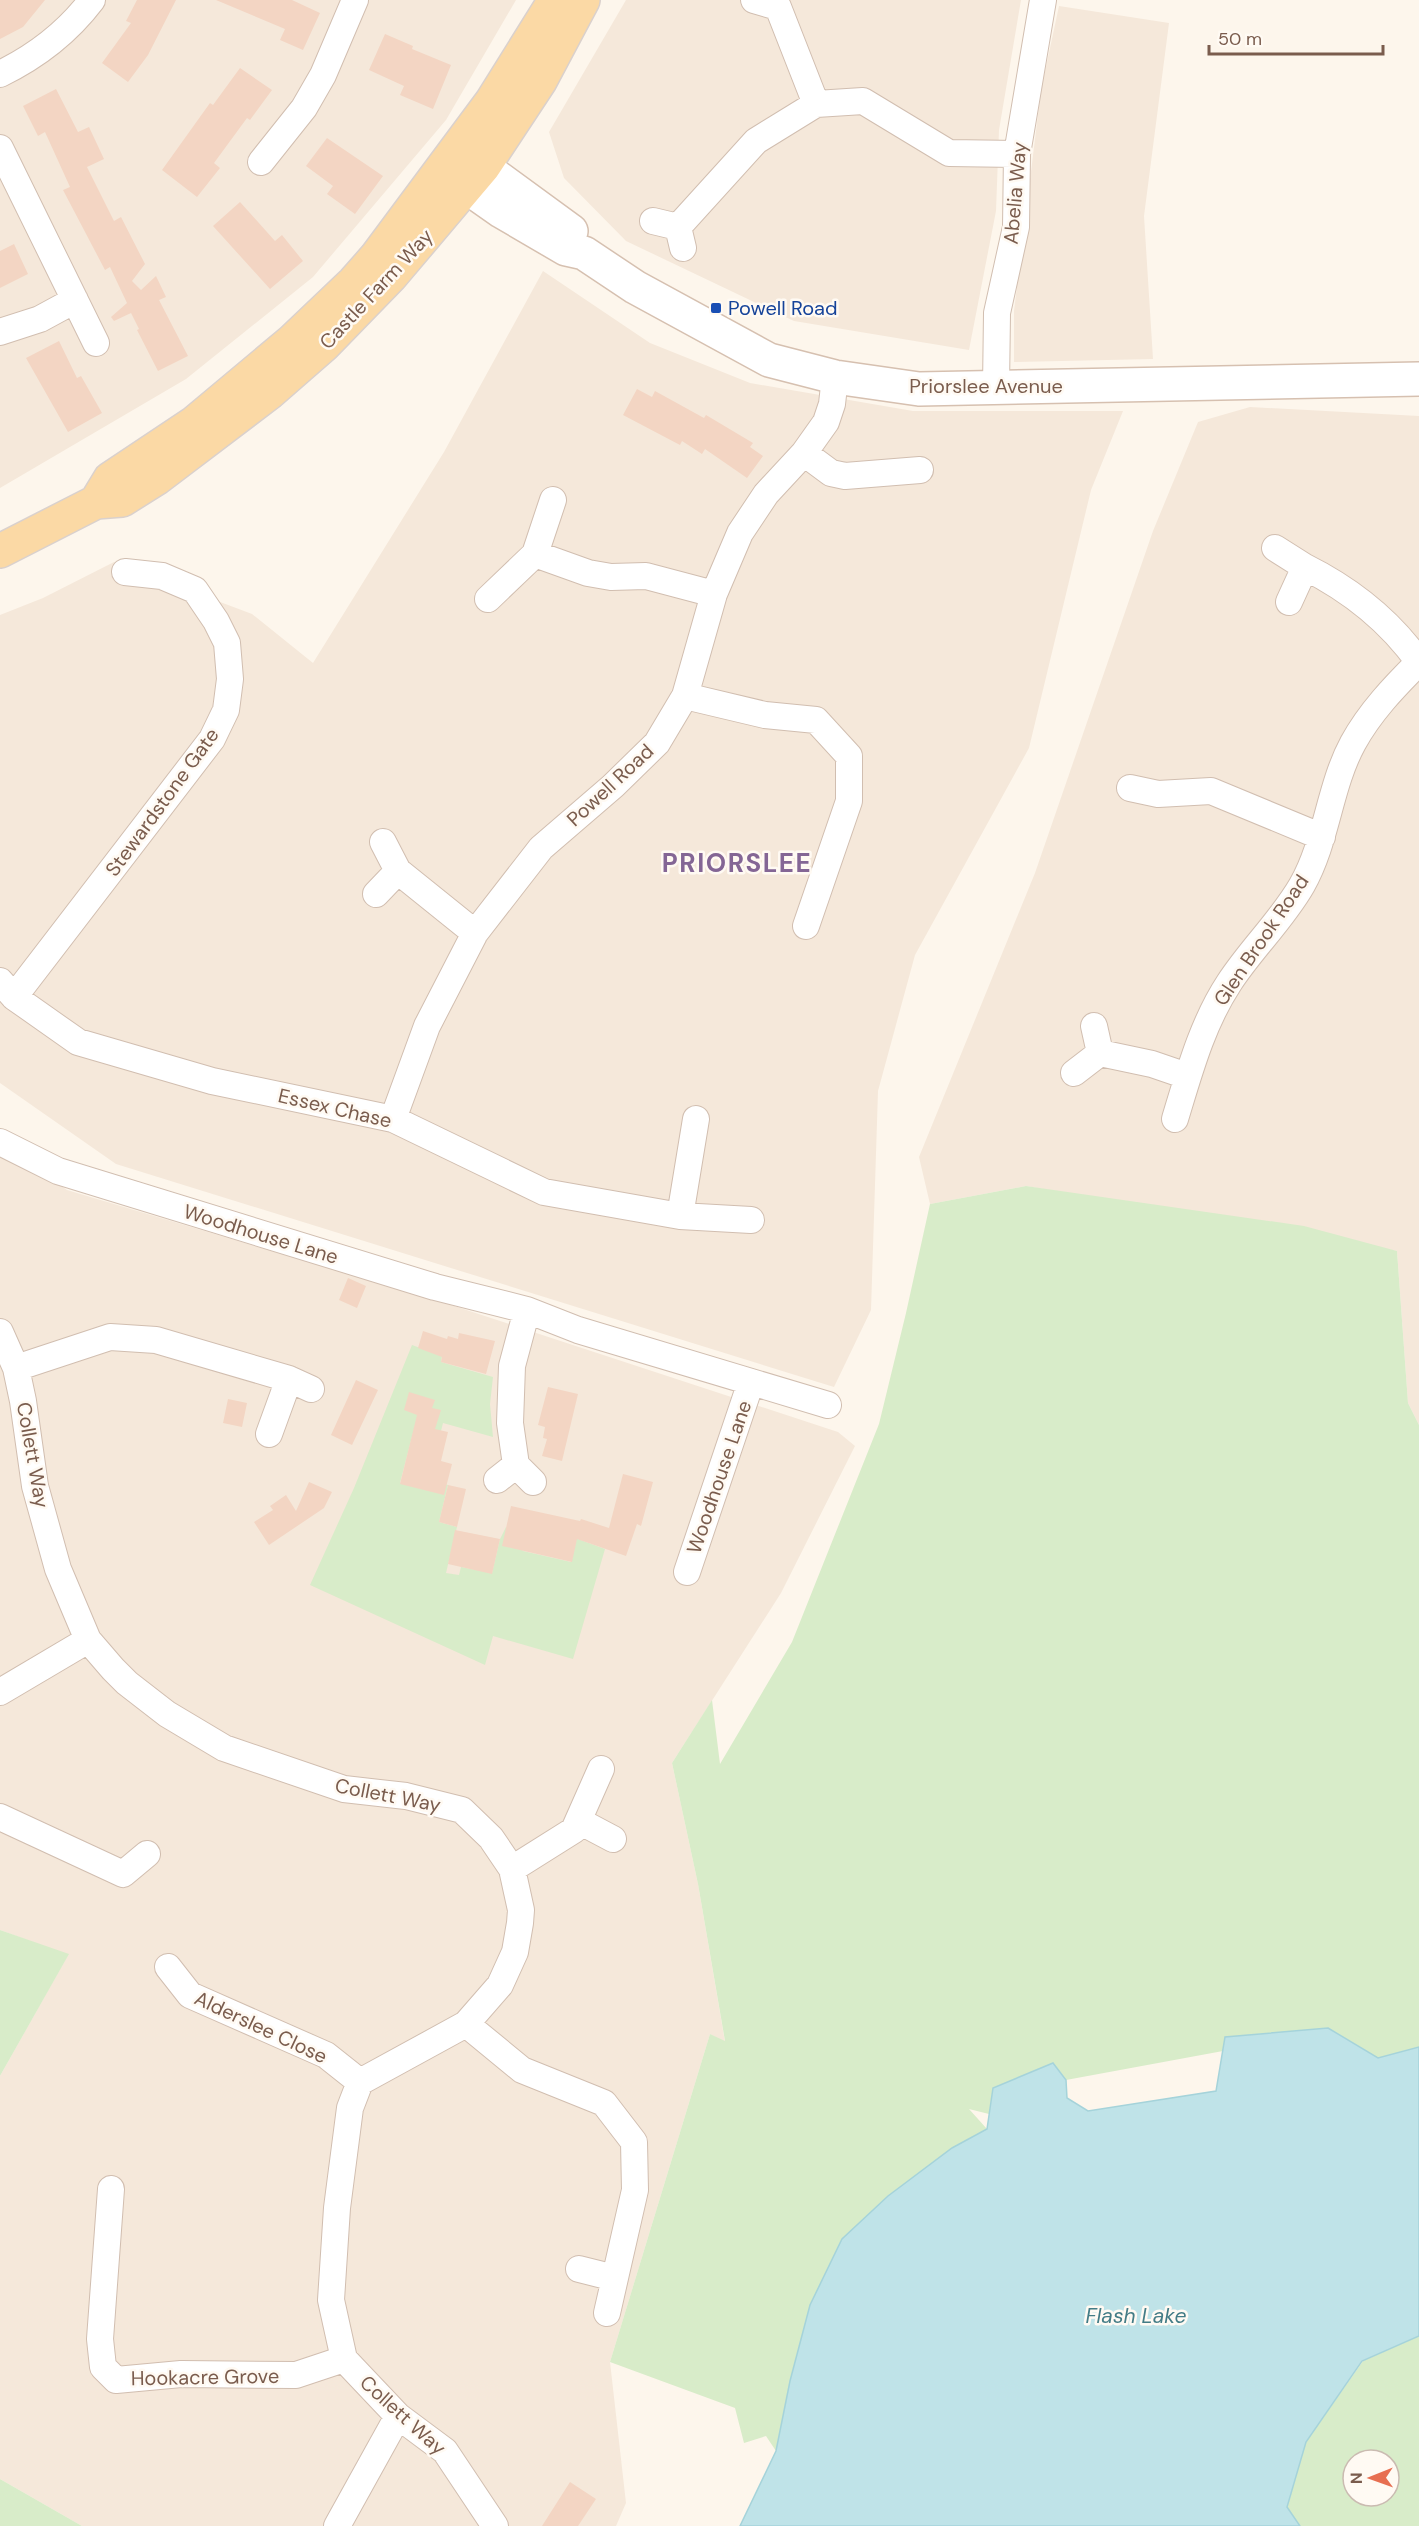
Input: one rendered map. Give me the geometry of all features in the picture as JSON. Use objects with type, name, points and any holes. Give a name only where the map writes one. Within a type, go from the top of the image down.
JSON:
[{"type":"main road","name":"Castle Farm Way","points":[[463,168],[492,101],[555,0]]},
{"type":"main road","name":"Castle Farm Way","points":[[0,551],[96,502],[110,479],[194,423],[275,356],[321,314],[463,168],[540,81],[583,0]]},
{"type":"street","points":[[0,74],[42,50],[62,35],[92,0]]},
{"type":"street","points":[[261,162],[304,108],[323,75],[355,0]]},
{"type":"street","points":[[754,0],[778,7],[816,104]]},
{"type":"street","name":"Abelia Way","points":[[996,387],[998,313],[1016,227],[1017,154],[1043,0]]},
{"type":"street","points":[[653,221],[681,238],[756,141],[816,104],[863,101],[950,153],[1017,154]]},
{"type":"street","points":[[0,148],[96,343]]},
{"type":"street","name":"Priorslee Avenue","points":[[463,168],[576,234],[584,253],[635,287],[769,360],[835,378],[919,389],[1419,380]]},
{"type":"street","points":[[0,332],[40,319],[75,300]]},
{"type":"street","name":"Powell Road","points":[[393,1119],[427,1026],[475,933],[541,848],[613,786],[657,743],[685,696],[714,594],[740,533],[766,494],[804,453],[826,422],[832,404],[835,378]]},
{"type":"street","points":[[804,453],[831,473],[845,476],[920,470]]},
{"type":"street","points":[[488,599],[535,554],[553,500]]},
{"type":"street","name":"Glen Brook Road","points":[[1175,1119],[1187,1076],[1217,1003],[1229,983],[1302,886],[1322,837],[1336,785],[1352,744],[1378,704],[1419,662],[1401,638],[1369,606],[1335,582],[1275,548]]},
{"type":"street","points":[[535,554],[588,573],[611,577],[646,576],[714,594]]},
{"type":"street","points":[[1289,602],[1305,567]]},
{"type":"street","name":"Stewardstone Gate","points":[[7,989],[212,740],[226,710],[230,679],[227,643],[216,621],[195,590],[162,576],[124,572]]},
{"type":"street","points":[[685,696],[765,715],[816,720],[849,756],[849,801],[806,926]]},
{"type":"street","points":[[1130,788],[1158,794],[1211,791],[1322,837]]},
{"type":"street","points":[[383,842],[398,871],[475,933]]},
{"type":"street","points":[[376,894],[398,871]]},
{"type":"street","name":"Essex Chase","points":[[7,989],[78,1042],[212,1082],[393,1119],[544,1192],[680,1216],[751,1220]]},
{"type":"street","points":[[1094,1026],[1100,1053]]},
{"type":"street","points":[[1074,1072],[1100,1053],[1152,1064],[1187,1076]]},
{"type":"street","points":[[680,1216],[696,1119]]},
{"type":"street","name":"Woodhouse Lane","points":[[0,1142],[58,1171],[414,1280],[527,1310],[600,1336],[828,1405]]},
{"type":"street","points":[[515,1475],[510,1423],[512,1366],[527,1310]]},
{"type":"street","name":"Collett Way","points":[[0,1332],[16,1368],[35,1486],[58,1569],[87,1640],[127,1683],[167,1714],[224,1749],[344,1789],[406,1796],[462,1810],[491,1838],[512,1869],[520,1910],[515,1952],[500,1985],[466,2024],[360,2082],[350,2108],[347,2130],[337,2208],[331,2300],[344,2359],[398,2416],[445,2451],[495,2526]]},
{"type":"street","points":[[16,1368],[110,1337],[156,1340],[300,1384],[269,1434]]},
{"type":"street","name":"Woodhouse Lane","points":[[687,1572],[751,1382]]},
{"type":"street","points":[[0,1692],[87,1640]]},
{"type":"street","points":[[512,1869],[525,1863],[574,1830],[601,1769]]},
{"type":"street","points":[[0,1817],[123,1874],[147,1854]]},
{"type":"street","points":[[579,1821],[613,1839]]},
{"type":"street","name":"Alderslee Close","points":[[168,1967],[190,1995],[326,2055],[360,2082]]},
{"type":"street","points":[[466,2024],[522,2070],[603,2103],[634,2142],[635,2190],[607,2313]]},
{"type":"street","name":"Hookacre Grove","points":[[111,2189],[100,2338],[103,2367],[116,2380],[181,2374],[296,2376],[344,2359]]},
{"type":"street","points":[[579,2269],[615,2278]]},
{"type":"street","points":[[337,2526],[398,2416]]},
{"type":"shaded area","points":[[0,0],[516,0],[446,120],[313,277],[186,379],[0,488]]},
{"type":"shaded area","points":[[626,0],[1021,0],[999,130],[996,211],[969,350],[794,321],[626,241],[564,178],[549,132]]},
{"type":"shaded area","points":[[1059,6],[1169,23],[1144,216],[1153,359],[1014,362],[1014,311],[1041,90]]},
{"type":"shaded area","points":[[543,271],[650,343],[750,383],[913,411],[1123,411],[1091,490],[1029,748],[915,955],[878,1091],[871,1310],[834,1387],[116,1164],[0,1083],[0,615],[43,598],[114,562],[252,614],[313,663],[444,452]]},
{"type":"shaded area","points":[[1250,407],[1419,416],[1419,1425],[1408,1403],[1397,1251],[1026,1186],[930,1204],[919,1157],[1035,873],[1153,531],[1198,422]]},
{"type":"shaded area","points":[[0,1145],[67,1190],[436,1300],[838,1432],[855,1446],[781,1593],[672,1763],[698,1884],[725,2042],[710,2034],[610,2362],[626,2503],[616,2526],[82,2526],[0,2479],[0,2076],[68,1955],[0,1930]]},
{"type":"green space","points":[[1026,1186],[1304,1226],[1397,1251],[1408,1403],[1419,1425],[1419,2047],[1378,2058],[1328,2028],[1225,2037],[1223,2051],[1066,2080],[1053,2063],[993,2088],[989,2114],[969,2109],[987,2129],[952,2148],[790,2381],[776,2451],[766,2436],[744,2443],[735,2408],[610,2362],[710,2034],[725,2041],[698,1884],[672,1763],[712,1700],[720,1764],[792,1642],[879,1424],[930,1204]]},
{"type":"green space","points":[[412,1345],[442,1356],[441,1362],[493,1377],[490,1404],[493,1437],[443,1423],[441,1431],[414,1429],[400,1483],[416,1477],[448,1485],[439,1522],[457,1527],[446,1573],[459,1575],[461,1567],[492,1573],[500,1539],[506,1527],[523,1551],[571,1562],[567,1535],[605,1549],[573,1659],[493,1636],[485,1665],[310,1585],[354,1488]]},
{"type":"green space","points":[[0,1930],[69,1954],[0,2076]]},
{"type":"green space","points":[[1419,2336],[1419,2526],[1300,2526],[1287,2507],[1306,2442],[1363,2361]]},
{"type":"green space","points":[[0,2479],[82,2526],[0,2526]]},
{"type":"water","name":"Flash Lake","points":[[1328,2028],[1378,2058],[1419,2047],[1419,2336],[1362,2361],[1306,2442],[1287,2507],[1300,2526],[740,2526],[776,2451],[790,2381],[810,2305],[842,2239],[888,2196],[952,2148],[987,2129],[993,2088],[1053,2063],[1066,2080],[1067,2098],[1088,2111],[1216,2091],[1225,2037]]},
{"type":"building","points":[[0,0],[45,0],[23,27],[0,39]]},
{"type":"building","points":[[137,0],[176,0],[148,55],[128,82],[102,63],[131,23],[126,21]]},
{"type":"building","points":[[216,0],[292,0],[320,13],[303,50],[280,40],[285,29]]},
{"type":"building","points":[[385,34],[413,46],[412,49],[451,65],[433,109],[400,95],[404,86],[369,70]]},
{"type":"building","points":[[240,68],[272,90],[250,120],[247,118],[214,163],[220,168],[197,197],[162,170],[210,103],[213,105]]},
{"type":"building","points":[[56,89],[78,132],[89,127],[104,159],[87,167],[114,221],[121,217],[145,264],[132,281],[141,290],[156,276],[166,297],[159,300],[188,356],[158,371],[131,313],[114,321],[111,317],[127,303],[110,267],[105,270],[63,190],[70,187],[45,132],[38,136],[23,106]]},
{"type":"building","points":[[327,138],[383,176],[355,214],[327,194],[333,186],[306,166]]},
{"type":"building","points":[[240,202],[275,241],[282,235],[303,261],[270,289],[213,226]]},
{"type":"building","points":[[14,244],[28,274],[0,288],[0,251]]},
{"type":"building","points":[[59,341],[77,378],[81,376],[102,413],[68,432],[26,358]]},
{"type":"building","points":[[637,389],[652,397],[655,391],[704,418],[706,415],[753,443],[750,447],[763,456],[747,478],[705,449],[702,454],[682,441],[680,445],[623,415]]},
{"type":"building","points":[[348,1278],[366,1286],[357,1308],[339,1300]]},
{"type":"building","points":[[423,1331],[447,1339],[448,1336],[458,1339],[459,1333],[495,1341],[486,1374],[441,1362],[442,1357],[418,1348]]},
{"type":"building","points":[[356,1380],[378,1390],[352,1445],[331,1435]]},
{"type":"building","points":[[548,1387],[578,1394],[562,1461],[542,1456],[547,1439],[543,1438],[545,1427],[538,1425]]},
{"type":"building","points":[[409,1392],[435,1400],[432,1408],[441,1410],[435,1429],[448,1432],[441,1461],[452,1464],[444,1495],[400,1484],[417,1415],[404,1410]]},
{"type":"building","points":[[228,1399],[247,1403],[242,1427],[223,1423]]},
{"type":"building","points":[[623,1474],[653,1482],[641,1526],[637,1524],[626,1556],[577,1539],[572,1562],[502,1546],[511,1506],[580,1521],[581,1519],[609,1528]]},
{"type":"building","points":[[309,1482],[332,1492],[324,1508],[269,1545],[254,1522],[273,1510],[270,1506],[286,1495],[296,1511]]},
{"type":"building","points":[[448,1485],[466,1489],[457,1527],[439,1522]]},
{"type":"building","points":[[455,1530],[500,1539],[492,1574],[448,1564]]},
{"type":"building","points":[[570,2482],[596,2499],[578,2526],[542,2526]]},
{"type":"place","name":"Powell Road","points":[[716,308]]},
{"type":"district","name":"PRIORSLEE","points":[[737,863]]}]
